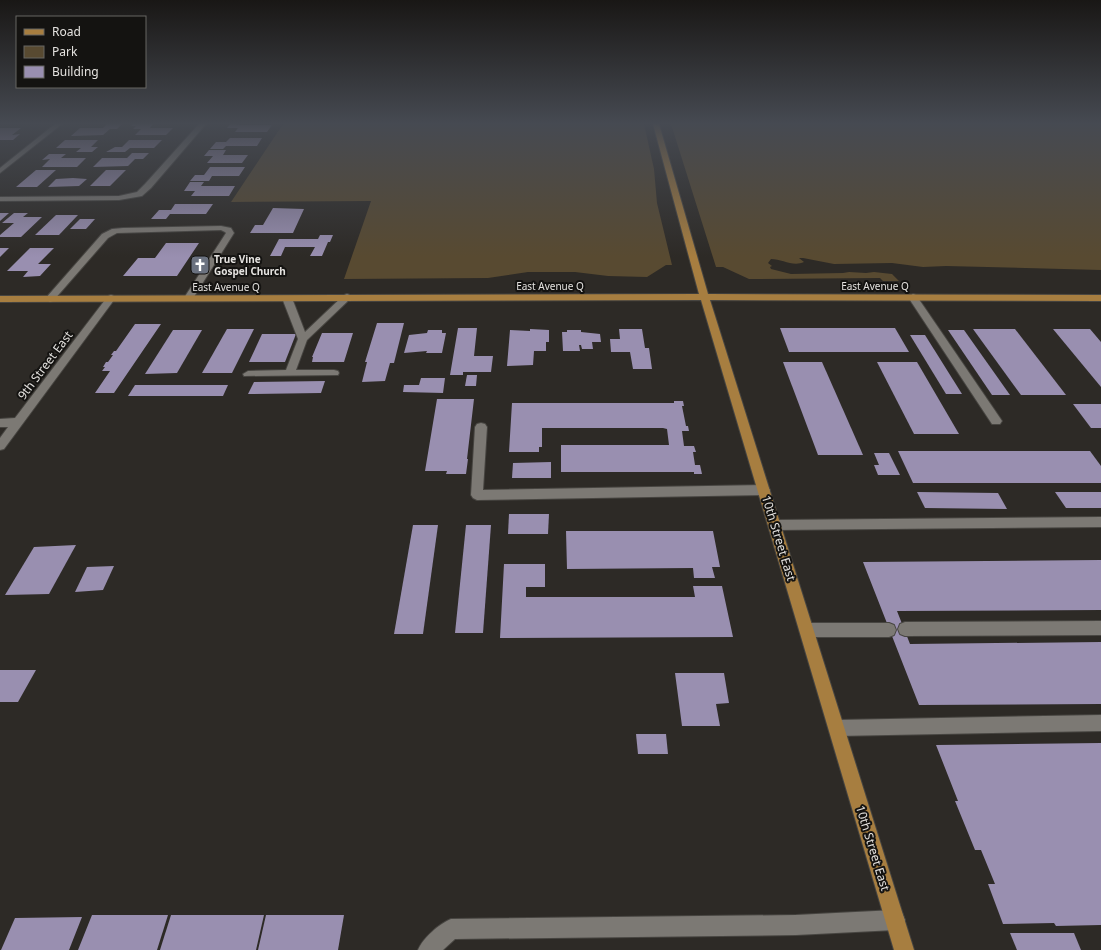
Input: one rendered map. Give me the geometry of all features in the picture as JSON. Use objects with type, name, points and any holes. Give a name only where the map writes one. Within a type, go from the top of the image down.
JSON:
[{"type":"main road","name":"10th Street East","points":[[669,168],[705,297],[904,950]]},
{"type":"main road","name":"East Avenue Q","points":[[0,299],[347,297],[1101,298]]},
{"type":"street","points":[[0,199],[119,198],[139,194],[164,168]]},
{"type":"street","points":[[50,299],[100,241],[105,236],[115,231],[221,228],[228,230],[230,232],[189,298]]},
{"type":"street","points":[[290,374],[303,339],[347,297]]},
{"type":"street","points":[[913,297],[996,421]]},
{"type":"street","name":"9th Street East","points":[[0,446],[111,298]]},
{"type":"street","points":[[287,298],[303,339]]},
{"type":"street","points":[[248,374],[334,373]]},
{"type":"street","points":[[0,423],[18,422]]},
{"type":"street","points":[[481,427],[477,495],[764,490]]},
{"type":"street","points":[[775,526],[1101,522]]},
{"type":"street","points":[[905,629],[1101,628]]},
{"type":"street","points":[[807,630],[889,630]]},
{"type":"street","points":[[837,728],[1101,723]]},
{"type":"street","points":[[428,950],[451,929],[796,925],[895,920]]},
{"type":"green space","points":[[253,168],[654,168],[657,203],[672,265],[666,265],[647,277],[608,276],[575,272],[528,272],[488,278],[344,279],[371,201],[231,202]]},
{"type":"green space","points":[[685,168],[1101,168],[1101,270],[946,266],[923,267],[892,263],[834,264],[803,258],[799,258],[804,262],[796,264],[775,259],[771,259],[768,263],[772,266],[770,267],[771,269],[791,274],[874,272],[892,274],[899,281],[883,281],[880,278],[749,279],[723,267],[716,267]]},
{"type":"building","points":[[209,168],[244,168],[239,176],[212,176],[209,181],[190,181],[195,175],[204,175]]},
{"type":"building","points":[[36,170],[56,170],[37,187],[16,187]]},
{"type":"building","points":[[106,170],[126,170],[110,186],[90,186]]},
{"type":"building","points":[[56,179],[87,179],[79,186],[48,187]]},
{"type":"building","points":[[190,182],[204,182],[201,186],[235,186],[229,196],[191,196],[195,191],[184,191]]},
{"type":"building","points":[[175,204],[213,204],[206,214],[170,214],[166,219],[151,219],[159,210],[171,210]]},
{"type":"building","points":[[273,208],[304,209],[293,233],[250,233],[255,225],[263,225]]},
{"type":"building","points":[[0,213],[9,213],[0,221]]},
{"type":"building","points":[[14,213],[28,213],[23,217],[42,217],[21,237],[0,237],[0,235],[14,223],[2,223]]},
{"type":"building","points":[[56,215],[78,215],[59,235],[35,235]]},
{"type":"building","points":[[80,219],[95,219],[86,229],[70,229]]},
{"type":"building","points":[[320,235],[333,235],[322,256],[310,256],[315,247],[285,247],[281,256],[270,256],[279,239],[318,239]]},
{"type":"building","points":[[166,243],[199,243],[177,276],[123,276],[138,258],[155,258]]},
{"type":"building","points":[[0,248],[9,248],[0,257]]},
{"type":"building","points":[[30,248],[54,248],[38,264],[51,264],[40,276],[23,277],[28,271],[7,271]]},
{"type":"building","points":[[377,323],[404,323],[394,363],[390,363],[385,381],[362,382],[367,362],[365,362]]},
{"type":"building","points":[[135,324],[161,324],[114,393],[95,393],[110,371],[102,371],[105,367],[103,367]]},
{"type":"building","points":[[458,328],[477,328],[474,356],[493,356],[491,372],[463,372],[463,375],[450,375]]},
{"type":"building","points":[[780,328],[895,328],[909,352],[789,352]]},
{"type":"building","points":[[227,329],[254,329],[232,373],[202,373]]},
{"type":"building","points":[[530,329],[549,330],[549,342],[546,342],[546,351],[534,351],[533,365],[507,366],[510,330],[530,331]]},
{"type":"building","points":[[619,329],[642,329],[645,348],[649,348],[652,369],[633,369],[630,352],[611,352],[610,339],[620,339]]},
{"type":"building","points":[[973,329],[1015,329],[1066,395],[1021,395]]},
{"type":"building","points":[[1053,329],[1090,329],[1101,342],[1101,387]]},
{"type":"building","points":[[173,330],[202,330],[177,373],[145,374]]},
{"type":"building","points":[[428,330],[442,330],[442,333],[446,333],[442,353],[426,353],[427,351],[404,353],[409,335],[427,333]]},
{"type":"building","points":[[567,330],[581,330],[581,332],[600,334],[601,342],[592,342],[593,349],[582,349],[581,345],[579,345],[580,351],[563,351],[562,332],[567,332]]},
{"type":"building","points":[[948,330],[964,330],[1010,395],[992,395]]},
{"type":"building","points":[[322,333],[353,333],[344,362],[312,362],[312,357]]},
{"type":"building","points":[[262,334],[296,334],[285,362],[249,362]]},
{"type":"building","points":[[910,335],[925,335],[962,394],[946,394]]},
{"type":"building","points":[[783,362],[822,362],[863,455],[818,455]]},
{"type":"building","points":[[877,362],[917,362],[959,434],[914,434]]},
{"type":"building","points":[[467,375],[477,375],[476,386],[465,386]]},
{"type":"building","points":[[421,378],[445,378],[443,393],[403,392],[404,385],[419,385]]},
{"type":"building","points":[[325,381],[321,393],[248,394],[254,382]]},
{"type":"building","points":[[135,385],[228,385],[223,396],[128,396]]},
{"type":"building","points":[[437,399],[474,399],[466,474],[446,474],[447,471],[425,471]]},
{"type":"building","points":[[674,401],[683,401],[684,406],[682,406],[686,426],[688,426],[689,431],[682,431],[684,446],[694,446],[696,452],[693,452],[695,465],[700,465],[702,474],[694,474],[694,472],[561,472],[561,445],[669,445],[667,429],[663,428],[542,428],[542,447],[539,447],[539,452],[509,452],[512,403],[674,403]]},
{"type":"building","points":[[1073,404],[1101,404],[1101,428],[1091,428]]},
{"type":"building","points":[[898,451],[1090,451],[1101,466],[1101,483],[913,483]]},
{"type":"building","points":[[874,453],[889,453],[900,475],[878,475],[874,465],[879,465]]},
{"type":"building","points":[[551,462],[551,478],[512,478],[513,463]]},
{"type":"building","points":[[917,492],[998,493],[1007,509],[925,508]]},
{"type":"building","points":[[1055,492],[1101,492],[1101,508],[1066,508]]},
{"type":"building","points":[[509,514],[549,514],[548,534],[508,534]]},
{"type":"building","points":[[413,525],[438,525],[423,634],[394,634]]},
{"type":"building","points":[[466,525],[491,525],[483,633],[455,633]]},
{"type":"building","points":[[566,531],[713,531],[720,567],[712,567],[715,578],[694,578],[693,568],[567,569]]},
{"type":"building","points":[[76,545],[49,594],[5,595],[34,547]]},
{"type":"building","points":[[1101,560],[1101,610],[897,611],[910,644],[1101,642],[1101,704],[919,705],[863,562]]},
{"type":"building","points":[[504,564],[545,564],[545,587],[526,587],[526,597],[695,597],[693,586],[722,586],[733,637],[500,638]]},
{"type":"building","points":[[114,566],[103,590],[75,592],[87,567]]},
{"type":"building","points":[[0,670],[36,670],[18,702],[0,702]]},
{"type":"building","points":[[675,673],[724,673],[729,703],[716,704],[720,726],[682,726]]},
{"type":"building","points":[[636,734],[666,734],[668,754],[638,754]]},
{"type":"building","points":[[1101,743],[1101,925],[1056,926],[1054,923],[1003,924],[988,884],[995,884],[981,850],[975,850],[955,801],[958,801],[936,745]]},
{"type":"building","points":[[92,915],[168,915],[157,950],[78,950]]},
{"type":"building","points":[[171,915],[264,915],[256,950],[160,950]]},
{"type":"building","points":[[266,915],[344,915],[338,950],[258,950]]},
{"type":"building","points":[[82,917],[69,950],[1,950],[15,918]]},
{"type":"building","points":[[1010,933],[1074,933],[1081,950],[1017,950]]},
{"type":"place","name":"True Vine Gospel Church","points":[[200,265]]}]
